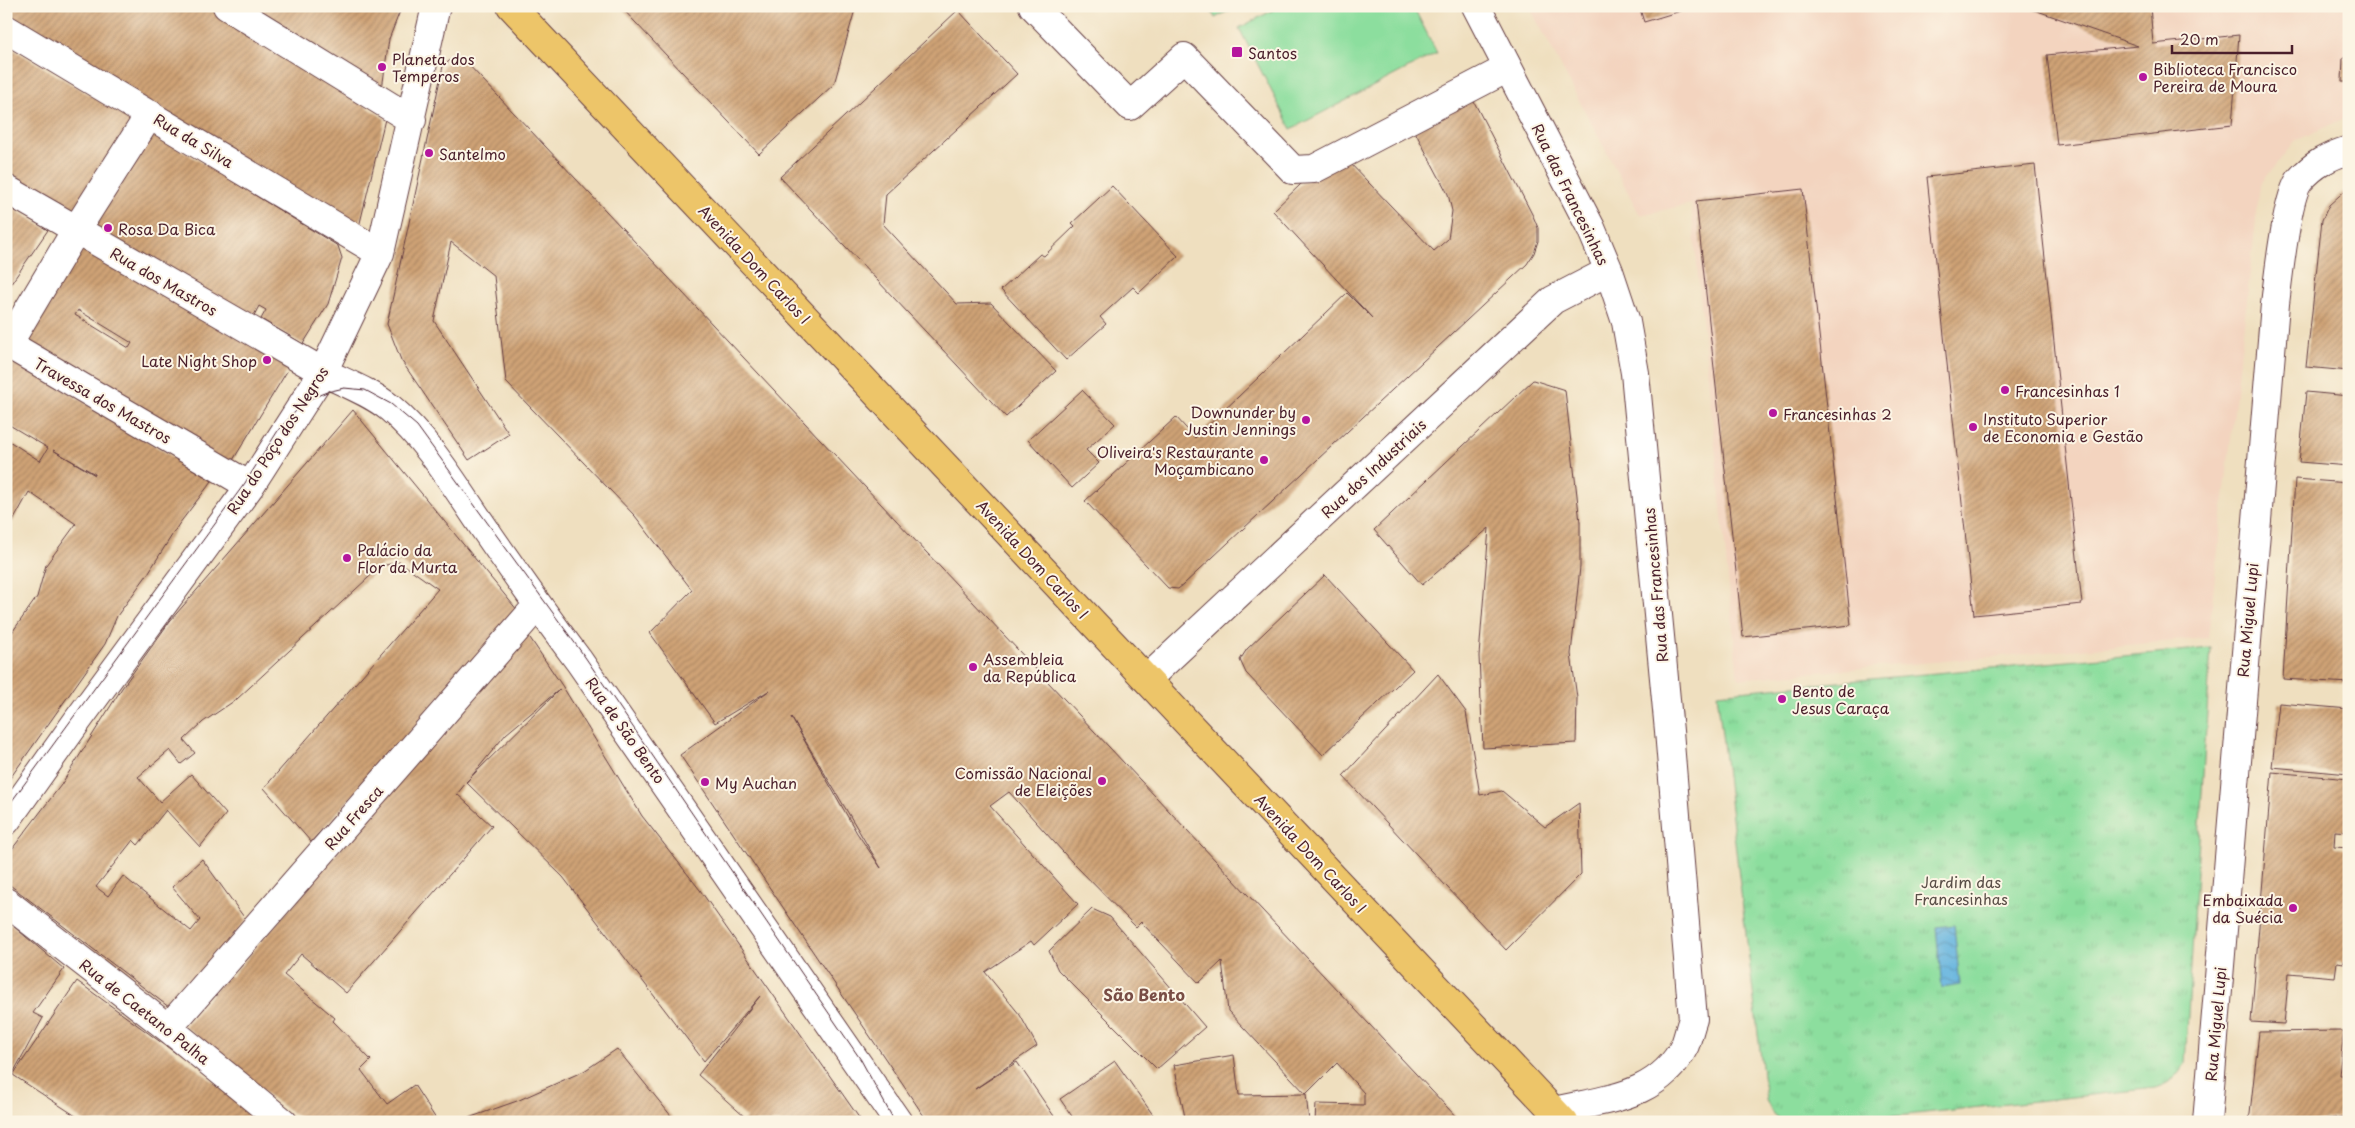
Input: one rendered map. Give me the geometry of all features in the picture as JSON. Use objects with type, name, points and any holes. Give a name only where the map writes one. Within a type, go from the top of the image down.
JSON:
[{"type":"main road","name":"Avenida Dom Carlos I","points":[[511,6],[1147,679],[1557,1118],[1584,1122]]},
{"type":"street","points":[[228,6],[412,120]]},
{"type":"street","name":"Rua do Poço dos Negros","points":[[6,821],[250,486],[322,372],[380,253],[412,120],[436,6]]},
{"type":"street","points":[[1033,6],[1130,106],[1184,57],[1293,170],[1314,169],[1508,68]]},
{"type":"street","name":"Rua das Francesinhas","points":[[1476,6],[1591,228],[1609,271],[1626,322],[1635,373],[1670,731],[1693,1019],[1684,1045],[1660,1076],[1623,1097],[1557,1118]]},
{"type":"street","name":"Rua da Silva","points":[[6,29],[380,253]]},
{"type":"street","name":"Travessa dos Mastros","points":[[150,114],[76,230],[8,344],[250,486]]},
{"type":"street","name":"Rua Miguel Lupi","points":[[2207,1122],[2274,304],[2287,219],[2299,181],[2325,158],[2349,150]]},
{"type":"street","name":"Rua dos Mastros","points":[[6,189],[322,372]]},
{"type":"street","name":"Rua dos Industriais","points":[[1147,679],[1553,300],[1609,271]]},
{"type":"street","name":"Rua de São Bento","points":[[322,372],[363,391],[388,407],[412,429],[442,467],[537,606],[579,661],[898,1122]]},
{"type":"street","name":"Rua Fresca","points":[[168,1028],[537,606]]},
{"type":"street","name":"Rua de Caetano Palha","points":[[6,902],[168,1028],[283,1122]]},
{"type":"shaded area","name":"Instituto Superior de Economia e Gestão","points":[[1529,6],[2349,6],[2349,116],[2295,141],[2260,185],[2208,638],[1738,679],[1691,204],[1640,215]]},
{"type":"green space","points":[[1209,6],[1238,6],[1215,18]]},
{"type":"green space","points":[[1281,6],[1413,6],[1437,53],[1291,129],[1239,28]]},
{"type":"green space","name":"Jardim das Francesinhas","points":[[2211,648],[2185,1063],[2179,1073],[2169,1082],[2155,1088],[1842,1122],[1782,1122],[1772,1113],[1766,1100],[1717,693]]},
{"type":"water","points":[[1954,925],[1960,985],[1942,988],[1936,927]]},
{"type":"building","points":[[6,6],[211,6],[247,27],[385,119],[359,227],[6,20]]},
{"type":"building","points":[[243,6],[402,6],[389,39],[382,89]]},
{"type":"building","points":[[620,6],[856,6],[834,84],[759,154]]},
{"type":"building","points":[[1639,6],[1694,6],[1694,7],[1644,22]]},
{"type":"building","name":"Biblioteca Francisco Pereira de Moura","points":[[2023,6],[2150,6],[2153,44],[2239,35],[2232,125],[2057,145],[2047,55],[2138,46]]},
{"type":"building","points":[[958,10],[1017,74],[886,194],[883,224],[957,304],[991,303],[1056,371],[1006,417],[780,177]]},
{"type":"building","points":[[6,45],[133,121],[77,215],[6,173]]},
{"type":"building","points":[[2343,57],[2349,60],[2349,82],[2342,82]]},
{"type":"building","points":[[453,58],[465,61],[1461,1122],[1315,1122],[1316,1104],[1364,1105],[1364,1093],[1337,1063],[1306,1094],[1228,1011],[1222,961],[1199,983],[1141,922],[1136,927],[1072,862],[1009,792],[990,806],[1078,904],[1034,945],[1031,941],[985,972],[1020,1015],[1037,1046],[975,1089],[1017,1062],[1058,1122],[928,1122],[680,755],[770,690],[715,723],[650,633],[692,590],[635,516],[506,382],[494,276],[451,242],[434,321],[509,434],[469,460],[401,360],[387,324],[443,66]],"holes":[[[791,717],[881,868],[857,833]]]},
{"type":"building","points":[[1471,96],[1538,228],[1538,241],[1534,253],[1527,264],[1183,585],[1178,589],[1168,588],[1085,501],[1176,417],[1195,438],[1347,293],[1373,319],[1273,211],[1301,184],[1347,160],[1434,251],[1448,239],[1452,211],[1448,194],[1412,126]]},
{"type":"building","points":[[144,127],[338,246],[342,258],[328,304],[303,344],[261,319],[266,310],[259,306],[251,321],[87,222]]},
{"type":"building","name":"Francesinhas 1","points":[[2035,165],[2082,604],[1974,615],[1927,177]]},
{"type":"building","points":[[1112,186],[1178,256],[1139,293],[1133,287],[1100,317],[1106,324],[1066,360],[1001,290],[1040,254],[1044,256],[1075,226],[1072,223]]},
{"type":"building","points":[[2349,187],[2349,371],[2306,367],[2322,220],[2329,205]]},
{"type":"building","name":"Francesinhas 2","points":[[1803,189],[1851,625],[1743,637],[1696,201]]},
{"type":"building","points":[[6,204],[48,230],[6,291]]},
{"type":"building","points":[[76,242],[289,368],[230,465],[18,338]],"holes":[[[78,310],[132,343],[129,348],[75,315]]]},
{"type":"building","points":[[6,354],[212,481],[179,524],[147,575],[117,616],[105,644],[6,784],[6,641],[37,597],[46,565],[76,524],[29,492],[6,534],[6,439],[40,461],[48,448],[6,423]],"holes":[[[53,450],[95,474],[95,475]]]},
{"type":"building","points":[[1533,380],[1565,390],[1580,522],[1580,567],[1571,654],[1577,698],[1576,743],[1483,748],[1479,656],[1489,528],[1422,585],[1374,530]]},
{"type":"building","points":[[1082,390],[1115,424],[1086,450],[1099,463],[1072,488],[1028,440]]},
{"type":"building","points":[[2306,392],[2349,396],[2349,466],[2299,462]]},
{"type":"building","points":[[353,410],[518,611],[311,842],[264,788],[438,589],[400,562],[381,566],[237,699],[203,722],[184,740],[195,753],[181,764],[170,750],[138,777],[160,802],[191,774],[226,814],[200,847],[166,810],[138,845],[133,840],[96,887],[108,896],[123,876],[191,931],[200,920],[172,887],[202,859],[246,920],[174,1011],[6,882],[6,857],[61,785],[122,688],[170,621]]},
{"type":"building","points":[[2295,479],[2349,483],[2349,683],[2283,679]]},
{"type":"building","points":[[1325,575],[1413,670],[1323,755],[1246,673],[1240,660],[1247,649]]},
{"type":"building","points":[[526,632],[563,687],[642,816],[700,890],[862,1122],[742,1122],[746,1118],[698,1075],[760,996],[704,1061],[563,877],[466,782],[457,794],[492,826],[346,993],[301,954],[284,975],[335,1018],[333,1021],[371,1060],[361,1070],[387,1104],[414,1085],[438,1122],[305,1122],[269,1096],[185,1026],[228,975],[231,977]],"holes":[[[560,689],[470,778],[506,734]]]},
{"type":"building","points":[[1438,674],[1466,712],[1480,795],[1502,791],[1545,827],[1579,803],[1581,874],[1506,950],[1343,776]]},
{"type":"building","points":[[2279,703],[2349,709],[2349,774],[2272,767]]},
{"type":"building","points":[[2272,772],[2349,779],[2349,832],[2335,831],[2334,847],[2349,848],[2349,909],[2344,963],[2337,962],[2335,977],[2289,973],[2284,1024],[2251,1022]]},
{"type":"building","points":[[1092,909],[1110,917],[1205,1027],[1157,1069],[1058,970],[1049,951]]},
{"type":"building","points":[[6,920],[64,969],[33,1013],[43,1018],[6,1086]]},
{"type":"building","points":[[77,981],[192,1065],[265,1122],[85,1122],[13,1075]]},
{"type":"building","points":[[2344,1031],[2339,1075],[2349,1075],[2349,1116],[2307,1122],[2249,1122],[2259,1032]]},
{"type":"building","points":[[617,1049],[676,1122],[457,1122],[517,1101],[584,1071]]},
{"type":"building","points":[[1234,1055],[1239,1095],[1306,1094],[1309,1122],[1186,1122],[1174,1065]]},
{"type":"building","points":[[1115,1061],[1158,1122],[1076,1122],[1060,1099]]},
{"type":"tram line","points":[[6,809],[245,483],[279,429],[309,399],[344,388],[365,390],[391,404],[417,426],[585,657],[861,1060],[895,1122]]},
{"type":"place","name":"Santos","points":[[1237,52]]},
{"type":"place","name":"Planeta dos Temperos","points":[[382,67]]},
{"type":"place","name":"Biblioteca Francisco Pereira de Moura","points":[[2143,77]]},
{"type":"place","name":"Santelmo","points":[[429,153]]},
{"type":"place","name":"Rosa Da Bica","points":[[108,228]]},
{"type":"place","name":"Late Night Shop","points":[[267,360]]},
{"type":"place","name":"Francesinhas 1","points":[[2005,390]]},
{"type":"place","name":"Francesinhas 2","points":[[1773,413]]},
{"type":"place","name":"Downunder by Justin Jennings","points":[[1306,420]]},
{"type":"place","name":"Instituto Superior de Economia e Gestão","points":[[1973,427]]},
{"type":"place","name":"Oliveira's Restaurante Moçambicano","points":[[1264,460]]},
{"type":"place","name":"Palácio da Flor da Murta","points":[[347,558]]},
{"type":"place","name":"Assembleia da República","points":[[973,667]]},
{"type":"place","name":"Bento de Jesus Caraça","points":[[1782,699]]},
{"type":"place","name":"Comissão Nacional de Eleições","points":[[1102,781]]},
{"type":"place","name":"My Auchan","points":[[705,782]]},
{"type":"place","name":"Embaixada da Suécia","points":[[2293,908]]},
{"type":"district","name":"São Bento","points":[[1144,994]]}]
